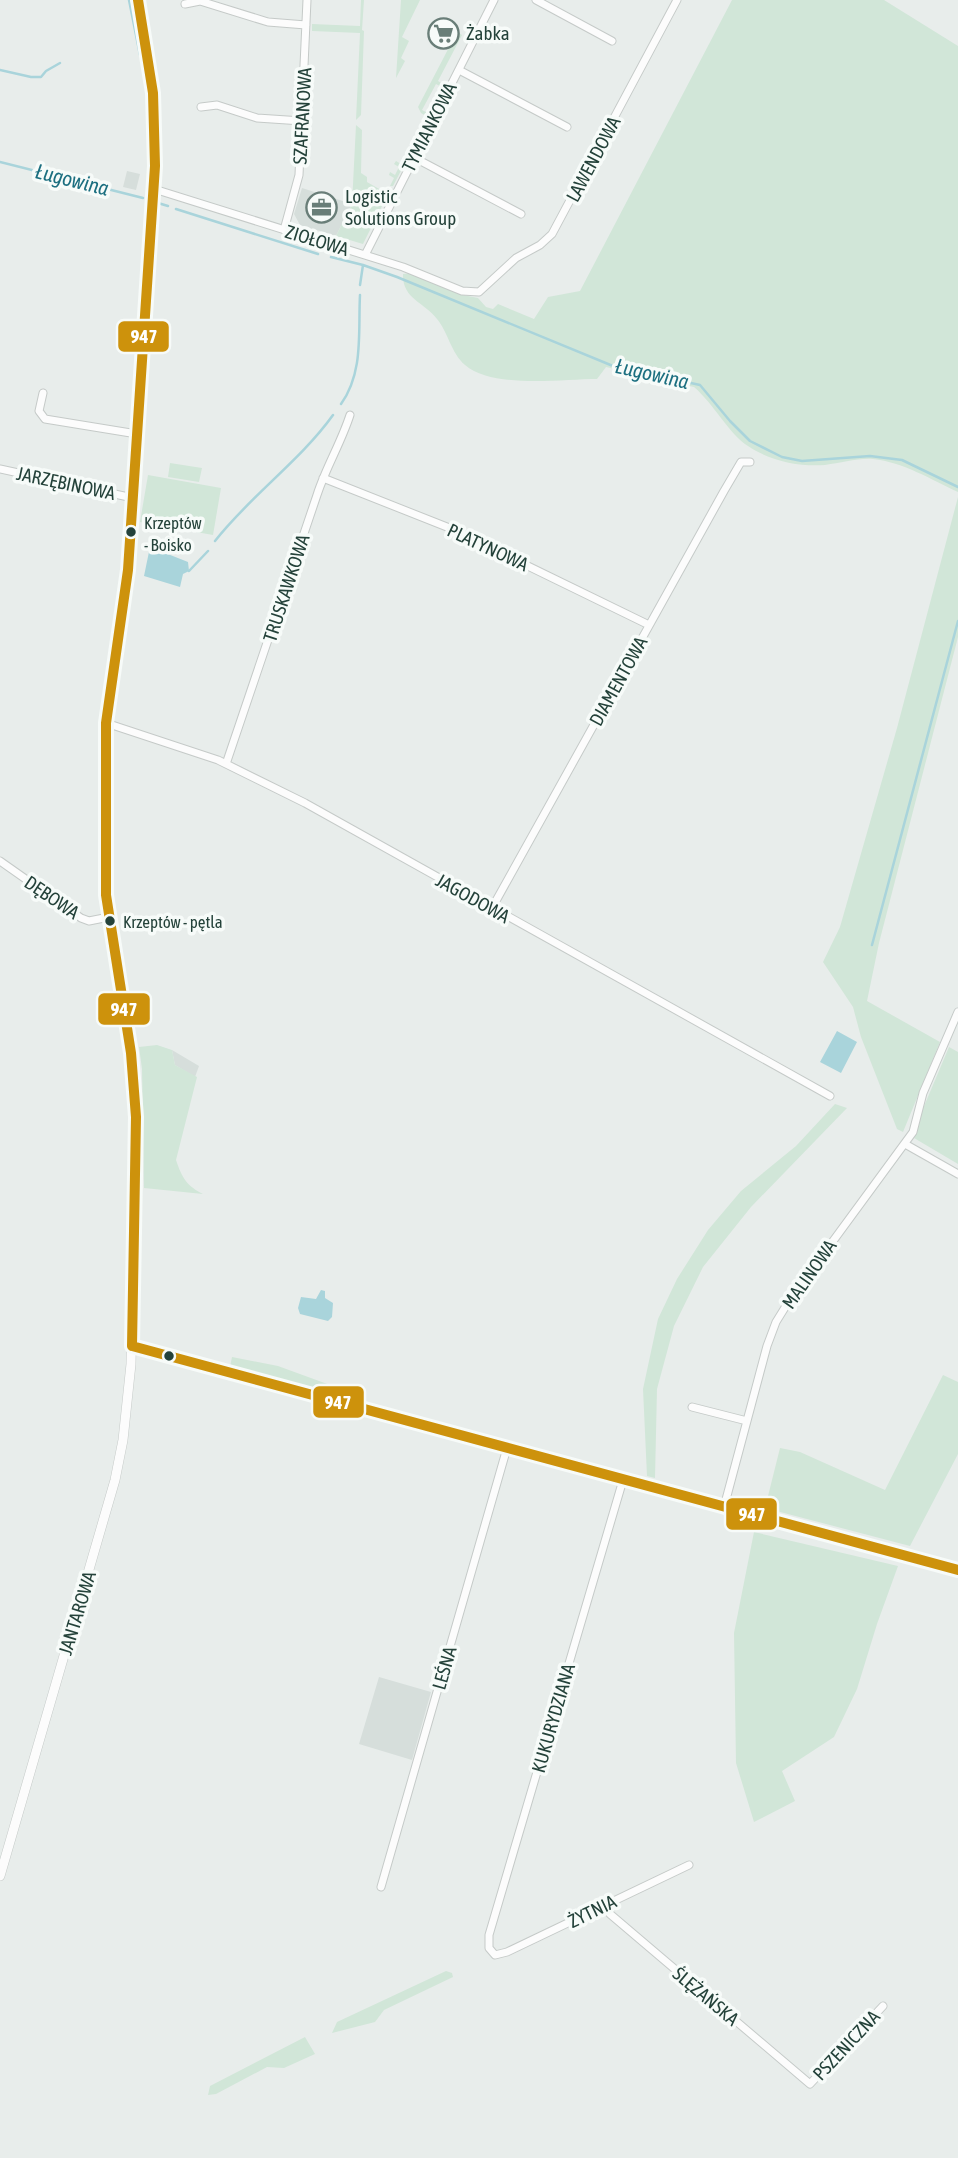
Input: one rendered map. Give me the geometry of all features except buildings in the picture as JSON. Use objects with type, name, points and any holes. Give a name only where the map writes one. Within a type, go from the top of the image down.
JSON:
[{"type":"street","name":"JANTAROWA","points":[[0,1876],[115,1480],[123,1440],[132,1346],[136,1118],[134,1080],[106,895],[106,723],[125,599],[154,189],[153,93],[138,0]]},
{"type":"street","name":"SZAFRANOWA","points":[[284,230],[299,175],[307,0]]},
{"type":"street","name":"TYMIANKOWA","points":[[365,255],[494,0]]},
{"type":"street","points":[[536,0],[612,41]]},
{"type":"street","name":"LAWENDOWA","points":[[479,292],[516,258],[540,245],[552,234],[677,0]]},
{"type":"street","points":[[185,4],[200,2],[268,22],[306,25]]},
{"type":"street","points":[[459,70],[567,127]]},
{"type":"street","points":[[201,107],[217,105],[257,118],[302,121]]},
{"type":"street","points":[[414,157],[521,214]]},
{"type":"street","name":"ZIOŁOWA","points":[[154,189],[419,272],[462,291],[479,292]]},
{"type":"street","points":[[43,393],[39,411],[45,419],[137,435]]},
{"type":"street","name":"TRUSKAWKOWA","points":[[226,764],[323,478],[341,442],[350,415]]},
{"type":"street","name":"DIAMENTOWA","points":[[492,908],[741,462],[750,462]]},
{"type":"street","name":"JARZĘBINOWA","points":[[0,469],[133,498]]},
{"type":"street","name":"PLATYNOWA","points":[[323,478],[452,528],[649,625]]},
{"type":"street","name":"JAGODOWA","points":[[106,723],[226,764],[305,803],[830,1096]]},
{"type":"street","name":"DĘBOWA","points":[[0,861],[82,918],[89,920],[109,917]]},
{"type":"street","name":"MALINOWA","points":[[724,1507],[767,1346],[781,1313],[913,1132],[923,1093],[958,1012]]},
{"type":"street","points":[[905,1144],[958,1174]]},
{"type":"street","points":[[132,1346],[958,1570]]},
{"type":"street","points":[[692,1407],[747,1421]]},
{"type":"street","name":"LEŚNA","points":[[382,1887],[507,1448]]},
{"type":"street","name":"KUKURYDZIANA","points":[[495,1955],[489,1948],[489,1935],[623,1480]]},
{"type":"street","name":"ŻYTNIA","points":[[495,1955],[507,1952],[689,1865]]},
{"type":"street","name":"ŚLĘŻAŃSKA","points":[[605,1905],[610,1914],[810,2084]]},
{"type":"street","name":"PSZENICZNA","points":[[810,2084],[883,2006]]},
{"type":"shaded area","points":[[127,171],[140,174],[136,190],[123,187]]},
{"type":"shaded area","points":[[302,188],[352,204],[336,236],[300,225],[294,214]]},
{"type":"shaded area","points":[[172,1050],[199,1066],[195,1077],[175,1065]]},
{"type":"shaded area","points":[[379,1677],[431,1692],[412,1760],[359,1744]]},
{"type":"green space","points":[[361,0],[364,0],[364,31],[361,115],[356,120],[360,33],[312,31],[312,24],[360,26]]},
{"type":"green space","points":[[401,0],[420,0],[402,37],[409,41],[401,58],[405,61],[396,78]]},
{"type":"green space","points":[[732,0],[884,0],[958,46],[958,492],[917,472],[884,461],[867,459],[806,465],[766,456],[741,440],[694,387],[606,367],[597,379],[510,380],[477,372],[460,360],[437,319],[406,289],[403,274],[411,273],[463,295],[478,298],[486,307],[493,309],[498,304],[534,319],[548,297],[580,291]]},
{"type":"green space","points":[[457,32],[462,35],[438,81],[443,84],[442,87],[436,84],[422,110],[428,113],[428,119],[393,186],[390,186],[394,178],[389,175],[390,172],[395,175],[399,167],[394,164],[396,161],[401,164],[426,116],[418,107]]},
{"type":"green space","points":[[356,125],[362,130],[361,173],[367,177],[367,182],[388,194],[363,244],[336,236],[352,204]]},
{"type":"green space","points":[[170,463],[202,468],[199,482],[168,477]]},
{"type":"green space","points":[[148,475],[221,488],[213,535],[140,522]]},
{"type":"green space","points":[[958,497],[958,637],[879,943],[867,1001],[940,1042],[903,1132],[897,1129],[861,1037],[853,1007],[823,962],[840,927],[897,728]]},
{"type":"green space","points":[[157,1045],[172,1050],[175,1065],[197,1077],[176,1160],[186,1181],[203,1194],[144,1188],[142,1069],[139,1047]]},
{"type":"green space","points":[[949,1047],[958,1052],[958,1164],[914,1138],[922,1111]]},
{"type":"green space","points":[[835,1104],[847,1108],[751,1207],[703,1267],[674,1326],[657,1389],[655,1478],[647,1476],[643,1389],[658,1319],[677,1279],[708,1230],[741,1191],[796,1146]]},
{"type":"green space","points":[[232,1357],[278,1366],[341,1389],[343,1396],[230,1367]]},
{"type":"green space","points":[[943,1375],[958,1382],[958,1454],[910,1546],[765,1508],[780,1448],[800,1452],[885,1490]]},
{"type":"green space","points":[[754,1532],[898,1566],[857,1689],[834,1737],[782,1771],[795,1801],[754,1822],[736,1763],[734,1633]]},
{"type":"green space","points":[[446,1971],[452,1973],[453,1977],[384,2010],[375,2022],[332,2033],[337,2022]]},
{"type":"green space","points":[[305,2037],[315,2054],[284,2068],[267,2067],[216,2094],[208,2095],[210,2086]]},
{"type":"water","points":[[150,547],[188,562],[189,571],[183,574],[180,587],[144,576]]},
{"type":"water","points":[[837,1031],[857,1042],[841,1073],[820,1062]]},
{"type":"water","points":[[321,1290],[325,1291],[325,1298],[333,1303],[332,1317],[328,1321],[300,1314],[298,1308],[301,1297],[316,1299]]},
{"type":"waterway","points":[[129,0],[140,55]]},
{"type":"waterway","points":[[0,70],[41,77],[60,63]]},
{"type":"waterway","name":"Ługowina","points":[[0,162],[143,198]]},
{"type":"waterway","name":"Ługowina","points":[[158,203],[168,206]]},
{"type":"waterway","name":"Ługowina","points":[[176,209],[318,254]]},
{"type":"waterway","name":"Ługowina","points":[[331,257],[397,277],[613,366],[700,385],[750,441],[782,457],[802,461],[870,456],[902,460],[958,487]]},
{"type":"waterway","points":[[360,285],[363,265]]},
{"type":"waterway","points":[[341,404],[357,365],[360,295]]},
{"type":"waterway","points":[[215,541],[244,508],[306,448],[333,415]]},
{"type":"waterway","points":[[189,571],[208,551]]},
{"type":"waterway","points":[[872,945],[958,621]]},
{"type":"transit line","name":"947","points":[[132,1346],[136,1117],[131,1053],[106,895],[106,723],[128,570],[155,166],[153,93],[138,0]]},
{"type":"transit line","name":"947","points":[[132,1346],[958,1570]]},
{"type":"place","name":"Żabka","points":[[443,33]]},
{"type":"place","name":"Logistic Solutions Group","points":[[322,207]]},
{"type":"place","name":"Krzeptów - Boisko","points":[[131,532]]},
{"type":"place","name":"Krzeptów - pętla","points":[[110,921]]}]
